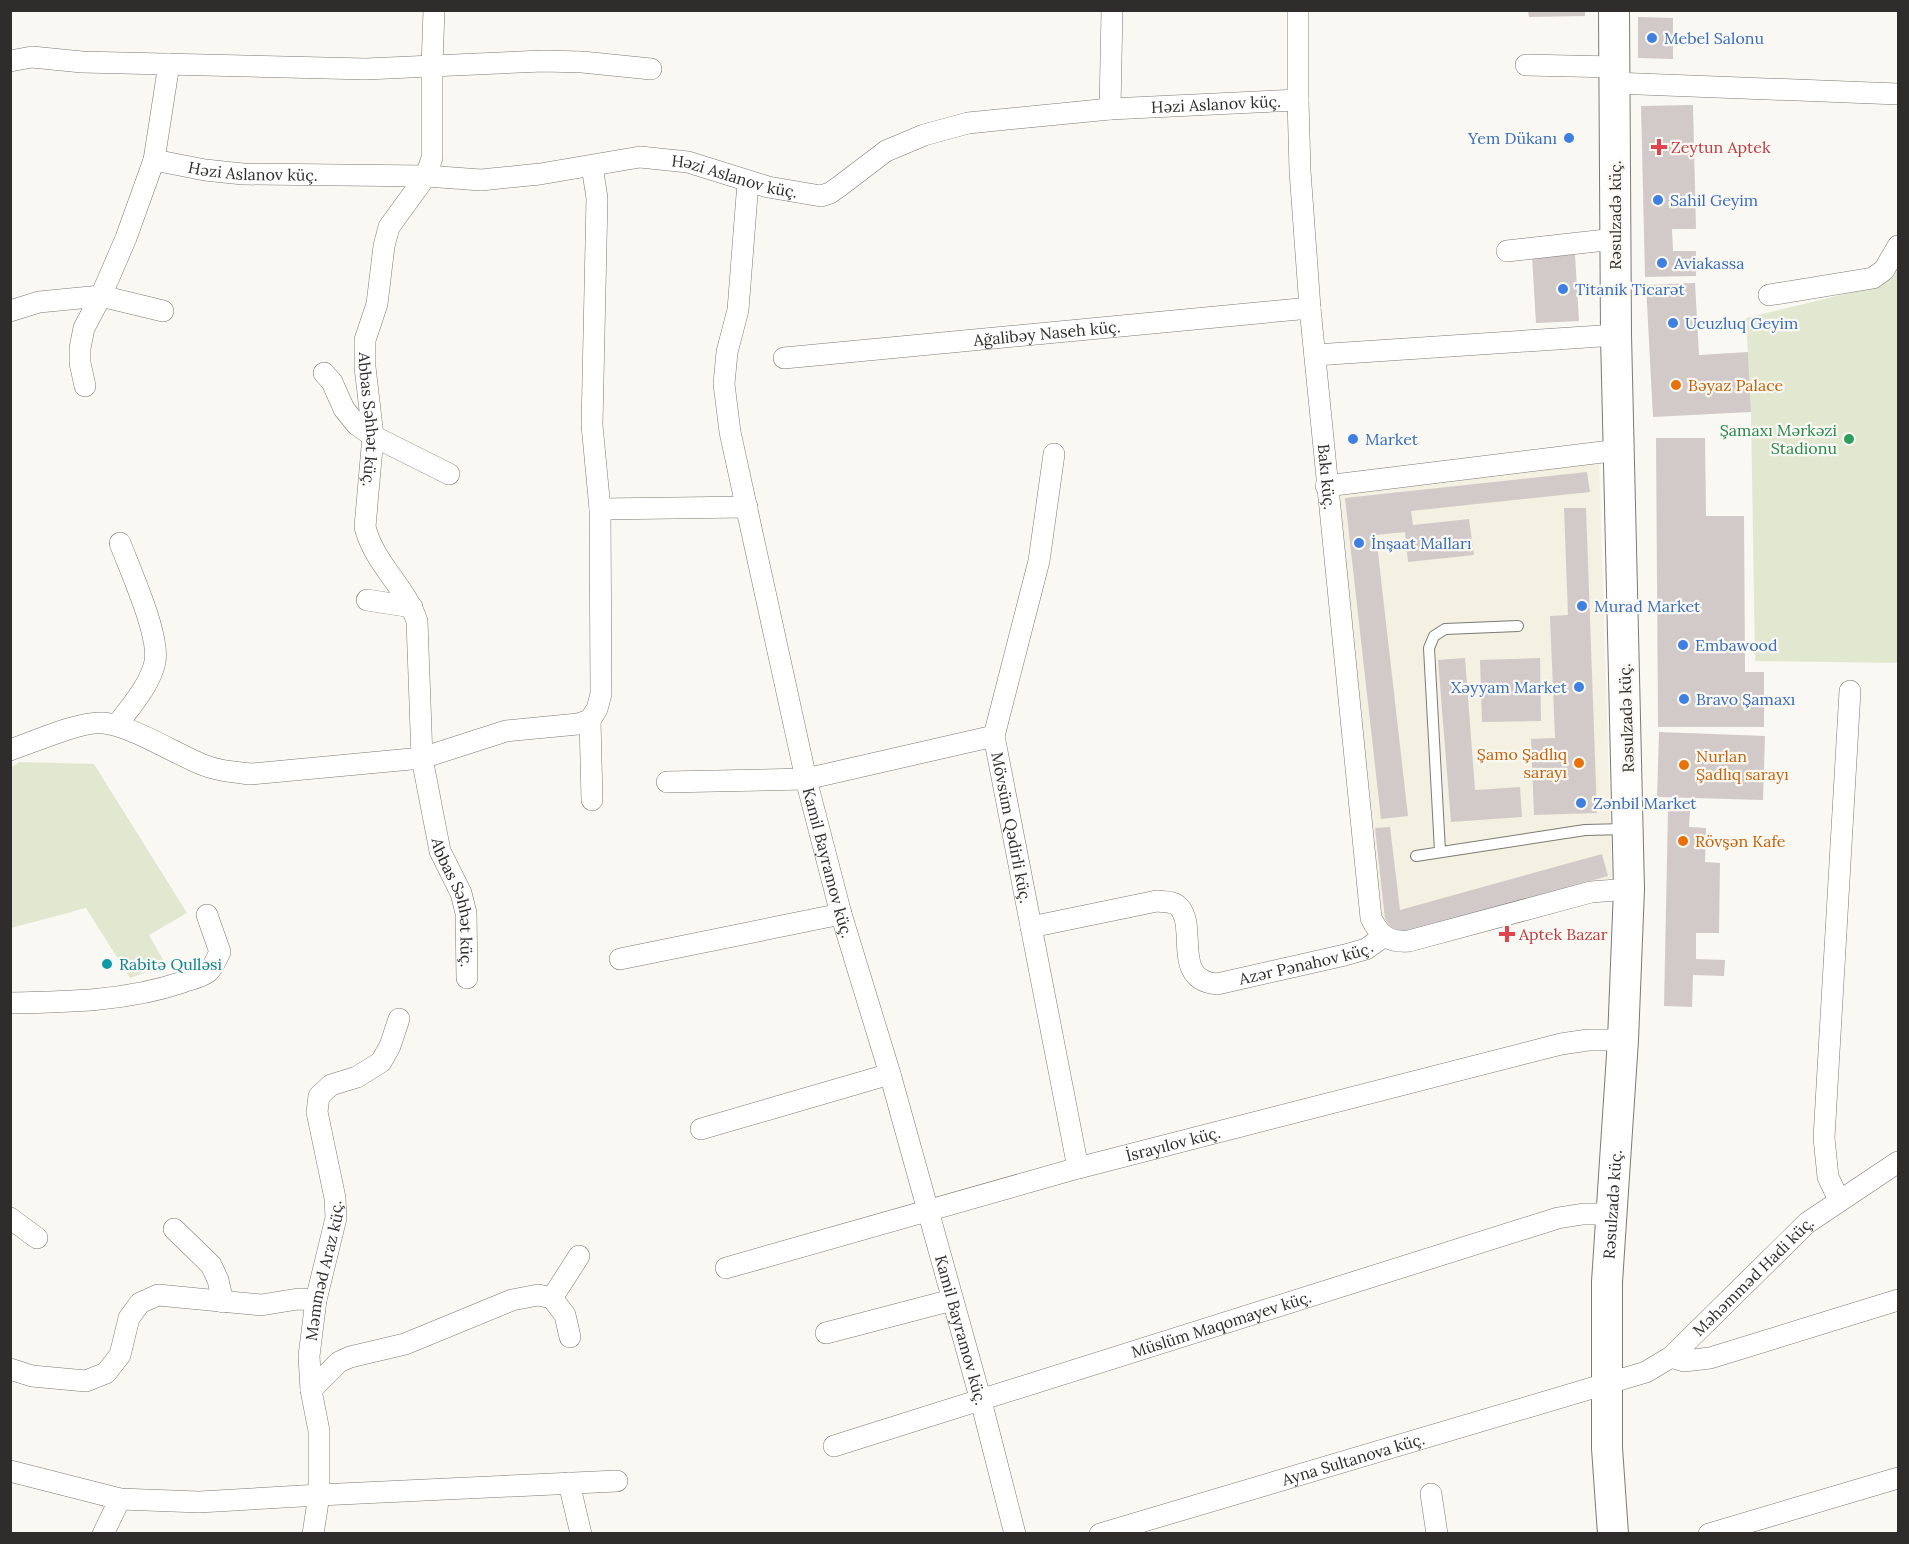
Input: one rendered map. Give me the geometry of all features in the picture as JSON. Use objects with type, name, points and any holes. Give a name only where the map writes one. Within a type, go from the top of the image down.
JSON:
[{"type":"street","name":"Abbas Səhhət küç.","points":[[434,10],[432,150],[426,176],[389,227],[384,246],[377,304],[365,340],[365,367],[373,436],[364,527],[376,556],[400,587],[417,621],[422,758],[440,851],[460,893],[466,913],[467,978]]},
{"type":"street","points":[[1110,109],[1112,10]]},
{"type":"street","name":"Bakı küç.","points":[[1298,10],[1300,171],[1326,486],[1371,918],[1383,937]]},
{"type":"street","name":"Rəsulzadə küç.","points":[[1613,1533],[1608,1478],[1605,1383],[1611,1214],[1623,1040],[1629,889],[1616,335],[1614,10]]},
{"type":"street","points":[[10,61],[32,57],[82,62],[366,69],[582,62],[651,69]]},
{"type":"street","points":[[85,386],[80,363],[84,328],[101,296],[139,205],[154,160],[169,64]]},
{"type":"street","points":[[1526,65],[1614,75],[1899,94]]},
{"type":"street","name":"Həzi Aslanov küç.","points":[[154,160],[205,170],[243,174],[426,176],[481,180],[511,178],[640,157],[688,162],[748,182],[821,196],[830,193],[886,150],[924,135],[968,123],[1110,109],[1298,100]]},
{"type":"street","points":[[592,166],[597,198],[592,425],[600,509],[601,694],[597,709],[590,720],[592,800]]},
{"type":"street","name":"Kamil Bayramov küç.","points":[[748,182],[738,310],[727,352],[724,384],[730,432],[806,779],[841,914],[890,1074],[981,1401],[1015,1533]]},
{"type":"street","points":[[1507,251],[1615,239]]},
{"type":"street","points":[[1769,295],[1873,278],[1884,270],[1899,246]]},
{"type":"street","points":[[10,311],[39,302],[101,296],[163,311]]},
{"type":"street","name":"Ağalibəy Naseh küç.","points":[[784,358],[1310,308]]},
{"type":"street","points":[[1315,355],[1616,335]]},
{"type":"street","points":[[324,373],[333,382],[344,408],[357,425],[373,436],[449,474]]},
{"type":"street","points":[[1326,486],[1618,450]]},
{"type":"street","name":"Mövsüm Qədirli küç.","points":[[1054,454],[1039,561],[994,736],[1078,1168]]},
{"type":"street","points":[[600,509],[747,507]]},
{"type":"street","points":[[117,725],[145,685],[155,662],[150,628],[120,543]]},
{"type":"street","points":[[367,600],[412,607]]},
{"type":"street","points":[[1839,1200],[1828,1177],[1824,1138],[1850,691]]},
{"type":"street","points":[[10,750],[81,726],[101,722],[117,725],[202,765],[223,771],[251,774],[422,758],[506,731],[578,724],[590,720]]},
{"type":"street","points":[[667,782],[806,779],[994,736]]},
{"type":"street","name":"Azər Pənahov küç.","points":[[1031,927],[1157,901],[1173,903],[1180,908],[1184,920],[1190,963],[1195,975],[1206,983],[1217,984],[1345,955],[1366,949],[1383,937],[1399,942],[1409,941],[1591,892],[1629,889]]},
{"type":"street","points":[[620,959],[841,914]]},
{"type":"street","points":[[10,1003],[85,1002],[131,996],[206,974],[213,967],[220,952],[207,915]]},
{"type":"street","name":"Məmməd Araz küç.","points":[[313,1533],[319,1494],[319,1431],[311,1390],[309,1356],[316,1300],[336,1218],[336,1198],[317,1112],[319,1096],[330,1085],[357,1077],[381,1062],[390,1046],[399,1019]]},
{"type":"street","name":"İsrayılov küç.","points":[[726,1268],[1078,1168],[1561,1044],[1588,1040],[1623,1040]]},
{"type":"street","points":[[701,1129],[890,1074]]},
{"type":"street","name":"Məhəmməd Hadi küç.","points":[[1605,1383],[1646,1372],[1671,1357],[1807,1223],[1899,1162]]},
{"type":"street","name":"Müslüm Maqomayev küç.","points":[[834,1446],[1558,1218],[1583,1214],[1611,1214]]},
{"type":"street","points":[[10,1218],[37,1238]]},
{"type":"street","points":[[174,1229],[211,1265],[218,1280],[223,1302]]},
{"type":"street","points":[[552,1298],[579,1256]]},
{"type":"street","points":[[10,1369],[32,1376],[86,1381],[106,1373],[120,1355],[129,1318],[140,1303],[158,1295],[261,1305],[298,1299],[316,1300]]},
{"type":"street","points":[[311,1390],[339,1362],[350,1357],[405,1344],[512,1300],[538,1295],[552,1298],[566,1315],[570,1337]]},
{"type":"street","points":[[1671,1357],[1684,1361],[1710,1358],[1899,1299]]},
{"type":"street","points":[[826,1333],[952,1300]]},
{"type":"street","name":"Ayna Sultanova küç.","points":[[1100,1533],[1605,1383]]},
{"type":"street","points":[[10,1471],[120,1499],[199,1502],[617,1480]]},
{"type":"street","points":[[1709,1533],[1761,1526],[1899,1478]]},
{"type":"street","points":[[569,1483],[581,1533]]},
{"type":"street","points":[[1431,1494],[1437,1533]]},
{"type":"street","points":[[103,1533],[120,1499]]},
{"type":"lane","points":[[1440,851],[1429,648],[1434,636],[1445,629],[1518,626]]},
{"type":"lane","points":[[1416,856],[1585,830],[1629,829]]},
{"type":"shaded area","points":[[1599,461],[1612,878],[1404,936],[1390,932],[1381,919],[1338,494]]},
{"type":"green space","points":[[1898,268],[1898,663],[1755,661],[1751,412],[1746,318],[1877,286],[1893,277]]},
{"type":"green space","points":[[19,762],[94,764],[187,913],[149,935],[166,965],[130,978],[86,908],[11,928],[11,768]]},
{"type":"building","points":[[1528,10],[1585,10],[1585,16],[1529,17]]},
{"type":"building","points":[[1638,17],[1673,18],[1673,59],[1638,58]]},
{"type":"building","points":[[1693,105],[1696,229],[1672,229],[1673,251],[1696,251],[1696,276],[1645,277],[1641,106]]},
{"type":"building","points":[[1575,254],[1579,321],[1536,323],[1532,257]]},
{"type":"building","points":[[1695,283],[1699,355],[1748,352],[1751,412],[1653,417],[1646,285]]},
{"type":"building","points":[[1656,438],[1705,438],[1706,516],[1744,516],[1745,672],[1764,672],[1764,727],[1658,727]]},
{"type":"building","points":[[1587,472],[1590,492],[1411,511],[1413,525],[1469,519],[1474,555],[1408,562],[1405,532],[1376,535],[1408,816],[1381,819],[1345,498]]},
{"type":"building","points":[[1564,508],[1586,508],[1597,813],[1534,815],[1531,739],[1555,738],[1550,616],[1568,615]]},
{"type":"building","points":[[1465,658],[1475,790],[1520,787],[1522,817],[1451,822],[1438,660]]},
{"type":"building","points":[[1540,658],[1541,721],[1482,722],[1480,660]]},
{"type":"building","points":[[1659,732],[1765,736],[1763,800],[1657,797]]},
{"type":"building","points":[[1668,810],[1690,811],[1689,827],[1706,828],[1705,862],[1720,863],[1719,933],[1696,933],[1696,959],[1725,960],[1724,976],[1693,975],[1692,1007],[1664,1006]]},
{"type":"building","points":[[1390,827],[1400,910],[1602,854],[1608,876],[1407,932],[1398,931],[1391,927],[1385,919],[1375,828]]},
{"type":"place","name":"Mebel Salonu","points":[[1652,38]]},
{"type":"place","name":"Yem Dükanı","points":[[1569,138]]},
{"type":"place","name":"Zeytun Aptek","points":[[1659,147]]},
{"type":"place","name":"Sahil Geyim","points":[[1658,200]]},
{"type":"place","name":"Aviakassa","points":[[1662,263]]},
{"type":"place","name":"Titanik Ticarət","points":[[1563,289]]},
{"type":"place","name":"Ucuzluq Geyim","points":[[1673,323]]},
{"type":"place","name":"Bəyaz Palace","points":[[1676,385]]},
{"type":"place","name":"Market","points":[[1353,439]]},
{"type":"place","name":"Şamaxı Mərkəzi Stadionu","points":[[1849,439]]},
{"type":"place","name":"İnşaat Malları","points":[[1359,543]]},
{"type":"place","name":"Murad Market","points":[[1582,606]]},
{"type":"place","name":"Embawood","points":[[1683,645]]},
{"type":"place","name":"Xəyyam Market","points":[[1579,687]]},
{"type":"place","name":"Bravo Şamaxı","points":[[1684,699]]},
{"type":"place","name":"Şamo Şadlıq sarayı","points":[[1579,763]]},
{"type":"place","name":"Nurlan Şadlıq sarayı","points":[[1684,765]]},
{"type":"place","name":"Zənbil Market","points":[[1581,803]]},
{"type":"place","name":"Rövşən Kafe","points":[[1683,841]]},
{"type":"place","name":"Aptek Bazar","points":[[1507,934]]},
{"type":"place","name":"Rabitə Qulləsi","points":[[107,964]]}]
